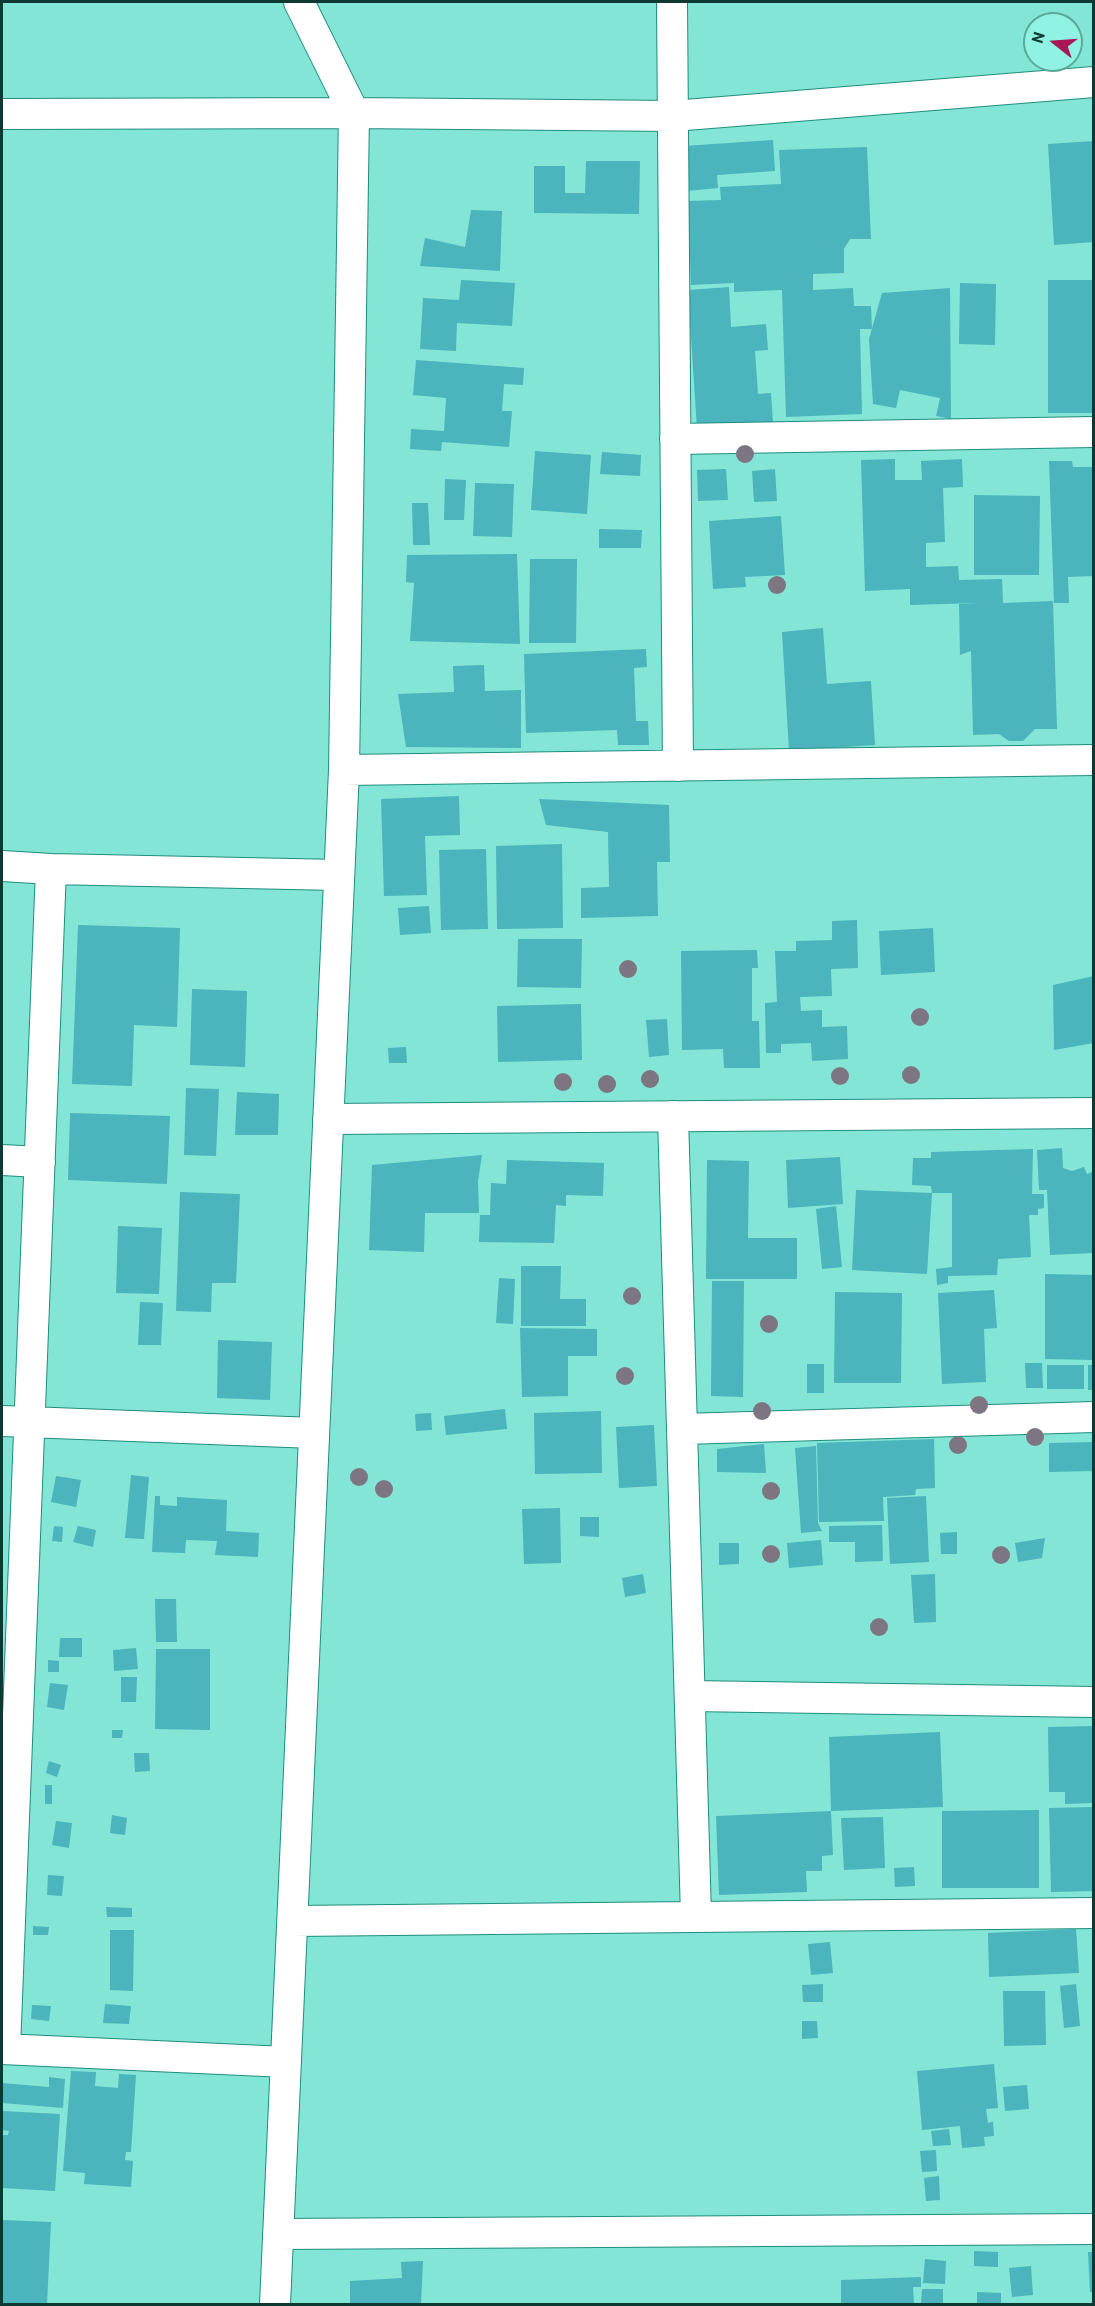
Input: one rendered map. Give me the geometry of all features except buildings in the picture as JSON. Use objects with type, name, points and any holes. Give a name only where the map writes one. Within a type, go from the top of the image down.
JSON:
[{"type":"street","points":[[275,2304],[344,770],[354,113],[299,2]]},
{"type":"street","points":[[672,2],[678,766]]},
{"type":"street","points":[[2,114],[354,113],[673,117],[1094,82]]},
{"type":"street","points":[[675,439],[1094,432]]},
{"type":"street","points":[[344,770],[1094,760]]},
{"type":"street","points":[[2,866],[339,875]]},
{"type":"street","points":[[51,869],[40,1162],[16,1421],[3,2049],[286,2062]]},
{"type":"street","points":[[328,1119],[1094,1113]]},
{"type":"street","points":[[673,1116],[696,1916]]},
{"type":"street","points":[[2,1160],[40,1162]]},
{"type":"street","points":[[682,1429],[1094,1417]]},
{"type":"street","points":[[16,1421],[314,1433]]},
{"type":"street","points":[[690,1696],[1094,1702]]},
{"type":"street","points":[[293,1921],[1094,1913]]},
{"type":"street","points":[[278,2234],[1094,2229]]}]
